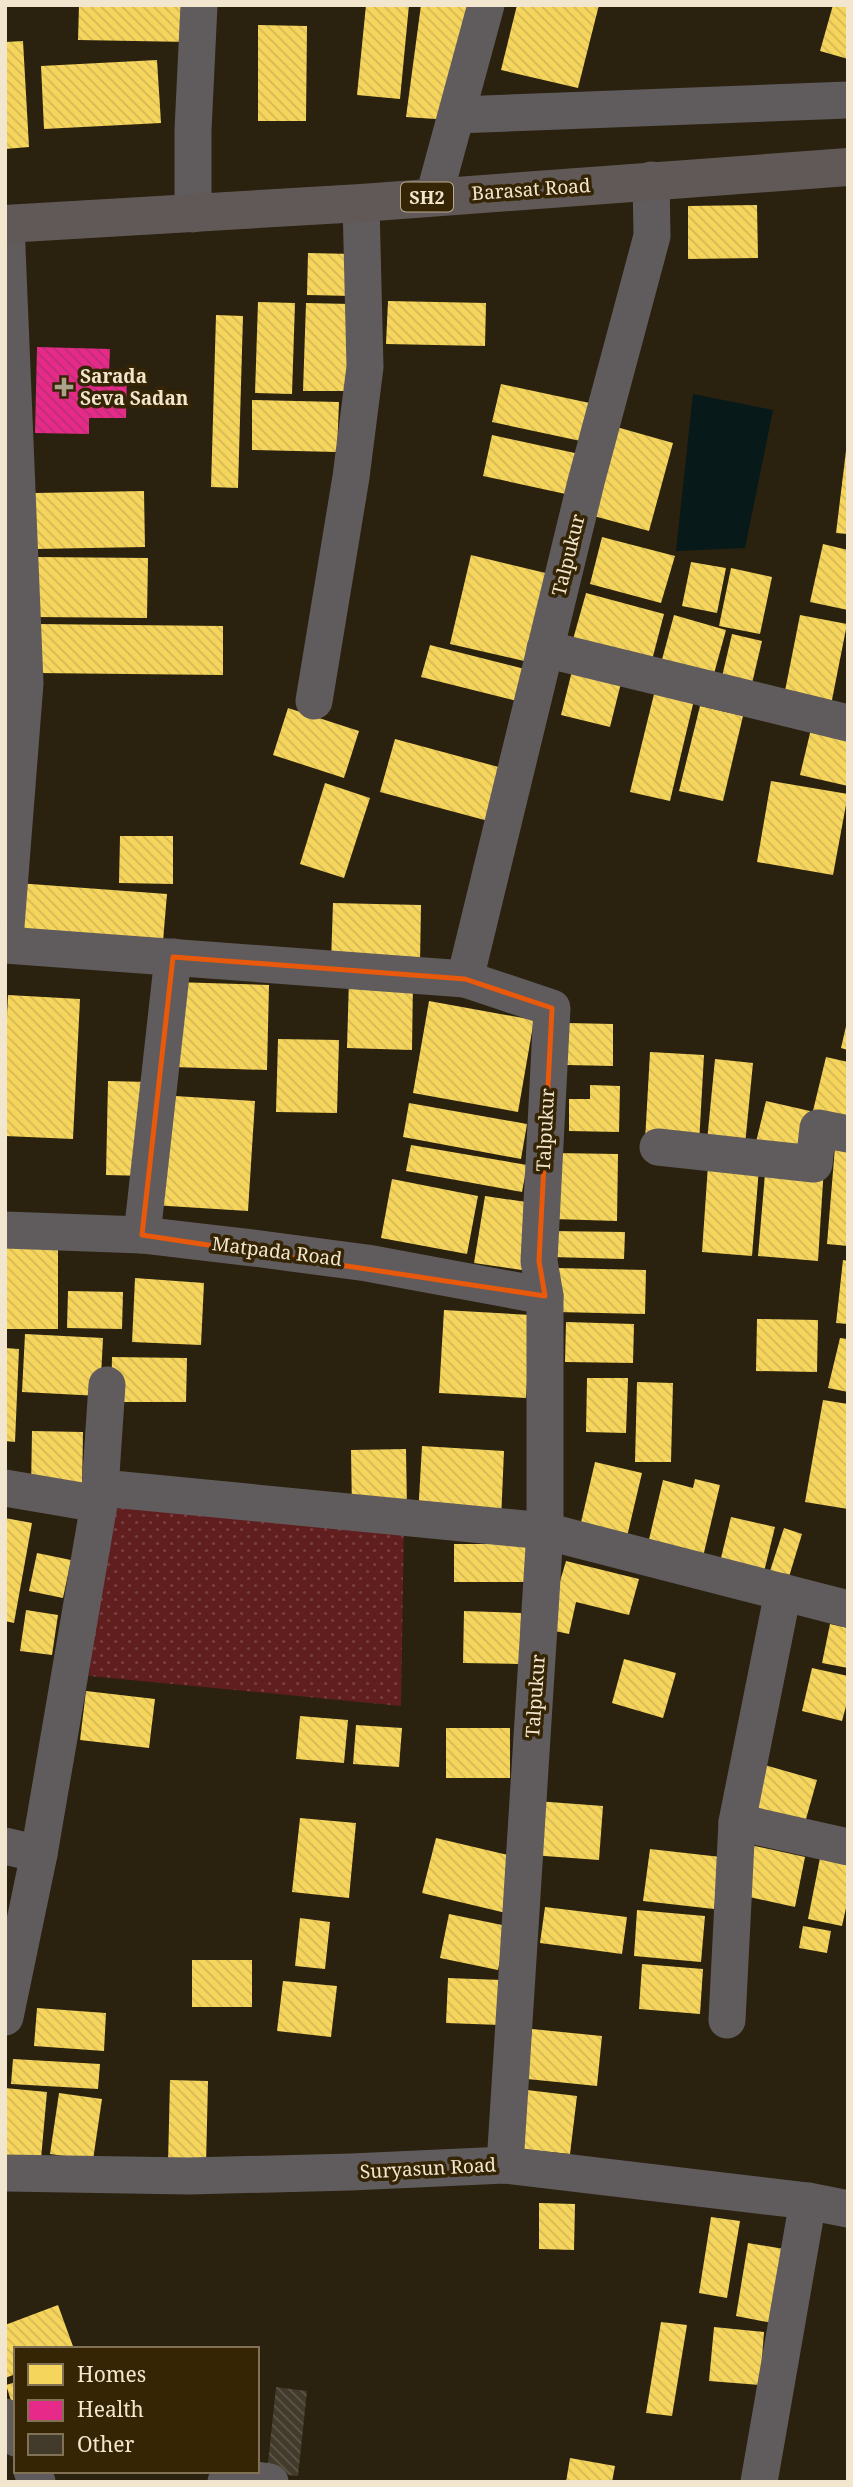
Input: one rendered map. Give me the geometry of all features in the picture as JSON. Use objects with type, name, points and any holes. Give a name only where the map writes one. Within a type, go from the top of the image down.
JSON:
[{"type":"main road","name":"Barasat Road","points":[[6,224],[361,203],[848,167]]},
{"type":"street","points":[[193,214],[193,130],[199,5]]},
{"type":"street","points":[[434,196],[486,5]]},
{"type":"street","points":[[457,115],[848,100]]},
{"type":"street","name":"Talpukur","points":[[505,2165],[545,1531],[545,1296],[539,1261],[552,1007],[465,979],[586,482],[652,236],[651,180]]},
{"type":"street","points":[[314,701],[351,477],[365,367],[361,203]]},
{"type":"street","points":[[5,939],[24,683],[6,224]]},
{"type":"street","points":[[545,649],[848,723]]},
{"type":"street","points":[[5,945],[465,979]]},
{"type":"street","points":[[142,1235],[173,957]]},
{"type":"street","points":[[658,1147],[814,1164],[818,1128],[848,1134]]},
{"type":"street","name":"Matpada Road","points":[[5,1230],[142,1235],[367,1263],[545,1296]]},
{"type":"street","points":[[5,2017],[22,1850],[101,1496],[107,1385]]},
{"type":"street","points":[[5,1488],[545,1531],[848,1609]]},
{"type":"street","points":[[727,2021],[737,1822],[783,1592]]},
{"type":"street","points":[[737,1822],[848,1847]]},
{"type":"street","name":"Suryasun Road","points":[[5,2173],[189,2176],[505,2165],[808,2201],[848,2209]]},
{"type":"street","points":[[759,2482],[808,2201]]},
{"type":"street","points":[[226,2482],[243,2479],[270,2482]]},
{"type":"highlighted area","points":[[173,957],[465,979],[552,1008],[539,1261],[545,1296],[142,1235]]},
{"type":"shaded area","points":[[693,394],[773,410],[745,548],[676,551]]},
{"type":"shaded area","points":[[107,1506],[404,1520],[401,1706],[89,1676]]},
{"type":"building: Homes","points":[[79,5],[190,5],[190,42],[78,40]]},
{"type":"building: Homes","points":[[366,5],[409,5],[400,99],[357,95]]},
{"type":"building: Homes","points":[[421,5],[469,5],[450,120],[406,117]]},
{"type":"building: Homes","points":[[517,5],[599,5],[578,88],[501,70]]},
{"type":"building: Homes","points":[[833,5],[848,5],[848,59],[820,51]]},
{"type":"building: Homes","points":[[258,25],[307,26],[306,121],[258,121]]},
{"type":"building: Homes","points":[[23,41],[29,147],[5,149],[5,42]]},
{"type":"building: Homes","points":[[157,60],[161,123],[44,129],[41,66]]},
{"type":"building: Homes","points":[[757,205],[758,258],[688,259],[688,206]]},
{"type":"building: Homes","points":[[308,253],[354,254],[353,296],[307,295]]},
{"type":"building: Homes","points":[[388,301],[486,303],[485,346],[386,344]]},
{"type":"building: Homes","points":[[258,302],[295,303],[292,394],[255,393]]},
{"type":"building: Homes","points":[[306,303],[351,304],[349,391],[303,391]]},
{"type":"building: Homes","points":[[216,315],[243,316],[238,488],[211,487]]},
{"type":"building: Homes","points":[[501,384],[599,405],[590,443],[492,422]]},
{"type":"building: Homes","points":[[252,400],[339,402],[337,452],[252,450]]},
{"type":"building: Homes","points":[[613,426],[673,443],[649,531],[590,515]]},
{"type":"building: Homes","points":[[492,435],[584,455],[575,496],[483,476]]},
{"type":"building: Homes","points":[[848,451],[848,534],[836,533]]},
{"type":"building: Homes","points":[[144,491],[145,547],[35,549],[35,493]]},
{"type":"building: Homes","points":[[602,537],[675,556],[661,603],[590,584]]},
{"type":"building: Homes","points":[[823,544],[848,550],[848,610],[810,602]]},
{"type":"building: Homes","points":[[471,555],[554,575],[533,663],[450,644]]},
{"type":"building: Homes","points":[[37,557],[148,558],[147,618],[36,617]]},
{"type":"building: Homes","points":[[691,562],[726,568],[717,613],[682,606]]},
{"type":"building: Homes","points":[[731,568],[772,577],[760,634],[719,626]]},
{"type":"building: Homes","points":[[586,593],[664,614],[651,664],[572,643]]},
{"type":"building: Homes","points":[[674,615],[726,630],[712,681],[660,667]]},
{"type":"building: Homes","points":[[800,615],[847,624],[830,710],[783,701]]},
{"type":"building: Homes","points":[[37,624],[223,626],[223,675],[36,673]]},
{"type":"building: Homes","points":[[732,634],[762,641],[750,692],[720,685]]},
{"type":"building: Homes","points":[[430,645],[525,669],[517,701],[421,677]]},
{"type":"building: Homes","points":[[573,667],[622,679],[610,727],[561,715]]},
{"type":"building: Homes","points":[[655,690],[694,700],[670,801],[630,792]]},
{"type":"building: Homes","points":[[700,706],[743,716],[723,801],[679,791]]},
{"type":"building: Homes","points":[[288,708],[359,731],[344,778],[273,755]]},
{"type":"building: Homes","points":[[811,729],[848,738],[848,786],[800,775]]},
{"type":"building: Homes","points":[[395,739],[506,769],[492,822],[380,792]]},
{"type":"building: Homes","points":[[771,781],[848,794],[833,875],[757,862]]},
{"type":"building: Homes","points":[[325,783],[370,798],[344,878],[300,864]]},
{"type":"building: Homes","points":[[120,836],[173,836],[173,884],[119,883]]},
{"type":"building: Homes","points":[[17,883],[167,894],[162,953],[12,942]]},
{"type":"building: Homes","points":[[333,903],[421,905],[420,964],[331,962]]},
{"type":"building: Homes","points":[[349,979],[413,980],[412,1050],[347,1048]]},
{"type":"building: Homes","points":[[174,982],[269,985],[267,1070],[173,1067]]},
{"type":"building: Homes","points":[[8,995],[80,999],[73,1139],[5,1136]]},
{"type":"building: Homes","points":[[429,1001],[534,1020],[518,1112],[413,1093]]},
{"type":"building: Homes","points":[[848,1022],[848,1050],[841,1048]]},
{"type":"building: Homes","points":[[568,1023],[613,1024],[613,1066],[567,1065]]},
{"type":"building: Homes","points":[[278,1039],[339,1040],[337,1113],[276,1112]]},
{"type":"building: Homes","points":[[650,1052],[704,1055],[699,1144],[645,1141]]},
{"type":"building: Homes","points":[[826,1057],[848,1062],[848,1128],[811,1119]]},
{"type":"building: Homes","points":[[715,1059],[753,1063],[745,1145],[707,1141]]},
{"type":"building: Homes","points":[[108,1081],[150,1082],[147,1176],[106,1175]]},
{"type":"building: Homes","points":[[590,1085],[620,1086],[619,1132],[569,1131],[569,1099],[590,1099]]},
{"type":"building: Homes","points":[[159,1095],[255,1101],[248,1211],[152,1205]]},
{"type":"building: Homes","points":[[766,1101],[810,1111],[799,1157],[755,1146]]},
{"type":"building: Homes","points":[[409,1103],[527,1124],[521,1159],[403,1137]]},
{"type":"building: Homes","points":[[411,1145],[527,1165],[522,1192],[406,1171]]},
{"type":"building: Homes","points":[[835,1147],[848,1148],[848,1246],[827,1244]]},
{"type":"building: Homes","points":[[555,1153],[618,1154],[617,1221],[553,1219]]},
{"type":"building: Homes","points":[[766,1162],[824,1166],[818,1261],[758,1256]]},
{"type":"building: Homes","points":[[708,1165],[759,1168],[752,1256],[702,1252]]},
{"type":"building: Homes","points":[[392,1179],[478,1196],[467,1254],[381,1238]]},
{"type":"building: Homes","points":[[485,1196],[533,1203],[522,1270],[474,1263]]},
{"type":"building: Homes","points":[[551,1231],[625,1232],[624,1259],[551,1257]]},
{"type":"building: Homes","points":[[5,1241],[58,1241],[58,1329],[5,1329]]},
{"type":"building: Homes","points":[[843,1260],[848,1261],[848,1324],[836,1323]]},
{"type":"building: Homes","points":[[557,1268],[646,1270],[645,1314],[556,1312]]},
{"type":"building: Homes","points":[[135,1278],[204,1283],[201,1345],[132,1342]]},
{"type":"building: Homes","points":[[68,1291],[123,1292],[122,1329],[67,1328]]},
{"type":"building: Homes","points":[[444,1310],[531,1315],[526,1398],[439,1393]]},
{"type":"building: Homes","points":[[757,1319],[818,1320],[817,1372],[756,1371]]},
{"type":"building: Homes","points":[[566,1322],[634,1324],[633,1363],[565,1362]]},
{"type":"building: Homes","points":[[25,1334],[103,1338],[100,1396],[22,1392]]},
{"type":"building: Homes","points":[[840,1338],[848,1339],[848,1392],[828,1388]]},
{"type":"building: Homes","points":[[5,1348],[19,1349],[15,1442],[5,1441]]},
{"type":"building: Homes","points":[[112,1357],[187,1358],[186,1402],[111,1402]]},
{"type":"building: Homes","points":[[587,1378],[628,1378],[626,1433],[586,1432]]},
{"type":"building: Homes","points":[[637,1382],[673,1383],[671,1462],[635,1462]]},
{"type":"building: Homes","points":[[823,1400],[848,1404],[848,1509],[805,1502]]},
{"type":"building: Homes","points":[[32,1431],[83,1432],[82,1489],[31,1489]]},
{"type":"building: Homes","points":[[422,1446],[504,1451],[501,1520],[418,1516]]},
{"type":"building: Homes","points":[[406,1449],[407,1511],[352,1512],[351,1450]]},
{"type":"building: Homes","points":[[595,1462],[642,1473],[626,1541],[579,1531]]},
{"type":"building: Homes","points":[[695,1479],[720,1485],[702,1561],[647,1548],[663,1480],[693,1488]]},
{"type":"building: Homes","points":[[731,1517],[775,1527],[762,1580],[718,1570]]},
{"type":"building: Homes","points":[[5,1518],[32,1523],[14,1623],[5,1621]]},
{"type":"building: Homes","points":[[784,1528],[802,1534],[788,1580],[769,1574]]},
{"type":"building: Homes","points":[[454,1544],[526,1544],[527,1582],[454,1582]]},
{"type":"building: Homes","points":[[37,1553],[71,1560],[63,1598],[29,1591]]},
{"type":"building: Homes","points":[[566,1561],[639,1579],[629,1615],[576,1602],[569,1634],[546,1629]]},
{"type":"building: Homes","points":[[26,1610],[58,1615],[52,1655],[20,1651]]},
{"type":"building: Homes","points":[[464,1611],[521,1613],[520,1664],[463,1663]]},
{"type":"building: Homes","points":[[830,1624],[848,1628],[848,1668],[822,1663]]},
{"type":"building: Homes","points":[[624,1659],[676,1673],[663,1718],[612,1703]]},
{"type":"building: Homes","points":[[812,1668],[848,1676],[848,1699],[842,1721],[802,1711]]},
{"type":"building: Homes","points":[[86,1691],[155,1699],[149,1748],[80,1740]]},
{"type":"building: Homes","points":[[300,1716],[348,1720],[344,1763],[296,1759]]},
{"type":"building: Homes","points":[[356,1725],[402,1728],[399,1767],[353,1764]]},
{"type":"building: Homes","points":[[446,1728],[510,1728],[510,1778],[446,1778]]},
{"type":"building: Homes","points":[[761,1764],[817,1780],[804,1826],[748,1810]]},
{"type":"building: Homes","points":[[536,1801],[603,1806],[599,1860],[531,1855]]},
{"type":"building: Homes","points":[[300,1818],[356,1823],[349,1898],[292,1892]]},
{"type":"building: Homes","points":[[436,1838],[520,1858],[506,1913],[422,1893]]},
{"type":"building: Homes","points":[[750,1845],[805,1857],[795,1907],[740,1895]]},
{"type":"building: Homes","points":[[650,1849],[721,1857],[714,1909],[643,1901]]},
{"type":"building: Homes","points":[[821,1853],[848,1859],[848,1899],[842,1926],[808,1919]]},
{"type":"building: Homes","points":[[545,1907],[627,1917],[622,1954],[540,1943]]},
{"type":"building: Homes","points":[[637,1910],[705,1916],[701,1962],[634,1956]]},
{"type":"building: Homes","points":[[449,1914],[507,1926],[498,1970],[440,1958]]},
{"type":"building: Homes","points":[[300,1918],[330,1922],[325,1969],[295,1966]]},
{"type":"building: Homes","points":[[803,1926],[831,1931],[827,1953],[799,1948]]},
{"type":"building: Homes","points":[[192,1960],[252,1960],[252,2007],[192,2007]]},
{"type":"building: Homes","points":[[642,1964],[703,1969],[700,2014],[639,2009]]},
{"type":"building: Homes","points":[[448,1978],[502,1980],[500,2025],[446,2023]]},
{"type":"building: Homes","points":[[283,1981],[337,1986],[331,2037],[277,2031]]},
{"type":"building: Homes","points":[[37,2008],[106,2013],[104,2051],[34,2046]]},
{"type":"building: Homes","points":[[532,2029],[602,2036],[597,2086],[527,2079]]},
{"type":"building: Homes","points":[[13,2059],[100,2064],[98,2089],[11,2084]]},
{"type":"building: Homes","points":[[170,2080],[208,2081],[206,2165],[168,2164]]},
{"type":"building: Homes","points":[[5,2088],[47,2092],[41,2159],[5,2156]]},
{"type":"building: Homes","points":[[527,2090],[577,2096],[570,2154],[521,2149]]},
{"type":"building: Homes","points":[[59,2093],[102,2099],[93,2160],[50,2154]]},
{"type":"building: Homes","points":[[539,2203],[575,2204],[574,2250],[539,2249]]},
{"type":"building: Homes","points":[[711,2217],[740,2221],[727,2298],[699,2293]]},
{"type":"building: Homes","points":[[748,2243],[784,2249],[772,2323],[736,2316]]},
{"type":"building: Homes","points":[[58,2305],[73,2347],[14,2347],[14,2375],[5,2378],[5,2325]]},
{"type":"building: Homes","points":[[661,2322],[687,2325],[672,2416],[646,2413]]},
{"type":"building: Homes","points":[[714,2327],[764,2332],[760,2385],[709,2381]]},
{"type":"building: Homes","points":[[14,2383],[14,2410],[6,2385]]},
{"type":"building: Homes","points":[[570,2458],[615,2466],[612,2482],[566,2482]]},
{"type":"building: Health","points":[[37,347],[110,349],[109,373],[127,374],[126,418],[89,418],[89,434],[35,433]]},
{"type":"building: Other","points":[[276,2387],[307,2391],[298,2476],[267,2473]]},
{"type":"place","name":"Sarada Seva Sadan","points":[[64,387]]}]
